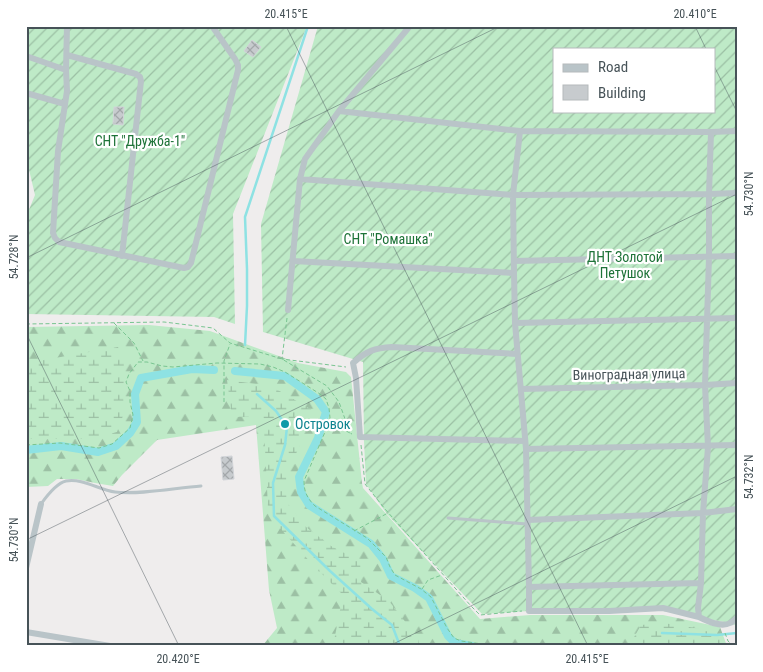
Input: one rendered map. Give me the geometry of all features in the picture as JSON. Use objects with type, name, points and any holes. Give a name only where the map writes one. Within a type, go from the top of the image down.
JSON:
[{"type":"street","points":[[67,26],[67,91],[58,151],[53,233],[55,238],[59,242],[184,268],[191,263],[238,70],[235,59],[212,26]]},
{"type":"street","points":[[288,310],[300,179],[305,159],[339,111],[410,26]]},
{"type":"street","points":[[67,54],[136,74],[140,77],[122,256]]},
{"type":"street","points":[[26,56],[66,70]]},
{"type":"street","points":[[26,93],[65,104]]},
{"type":"street","points":[[339,111],[520,131],[737,131]]},
{"type":"street","points":[[520,131],[513,195],[514,273],[517,354],[526,449],[529,610],[609,611],[663,608],[722,625],[730,623],[737,618]]},
{"type":"street","points":[[699,617],[703,513],[708,447],[705,385],[711,132]]},
{"type":"street","points":[[300,179],[513,195],[709,194],[737,192]]},
{"type":"street","points":[[514,261],[737,256]]},
{"type":"street","points":[[293,261],[514,273]]},
{"type":"street","points":[[515,323],[737,318]]},
{"type":"street","points":[[517,354],[392,347],[376,348],[361,356],[354,363],[360,437],[525,441]]},
{"type":"street","name":"Виноградная улица","points":[[521,389],[737,383]]},
{"type":"street","points":[[526,449],[737,445]]},
{"type":"street","points":[[26,568],[41,504]]},
{"type":"street","points":[[528,522],[703,513],[737,509]]},
{"type":"street","points":[[528,588],[701,583]]},
{"type":"street","points":[[26,632],[110,646]]},
{"type":"lane","points":[[41,504],[49,493],[65,481],[81,482],[115,492],[143,492],[201,486]]},
{"type":"lane","points":[[448,518],[528,522]]},
{"type":"path","points":[[282,359],[288,310]]},
{"type":"path","points":[[114,322],[134,343],[143,362]]},
{"type":"path","points":[[26,324],[164,322],[213,328],[230,343],[282,359],[354,367]]},
{"type":"path","points":[[224,402],[224,363],[230,343]]},
{"type":"path","points":[[282,359],[327,386],[339,402],[350,433]]},
{"type":"path","points":[[26,445],[60,443],[99,448],[112,444],[130,428],[133,415],[130,391],[126,382],[129,374],[138,362],[174,367],[224,363],[260,364],[285,372],[320,394],[326,400],[329,408],[329,422],[304,481],[304,490],[308,499],[315,506],[368,538],[386,557],[395,575],[421,589],[430,597],[454,638],[461,641],[496,646]]},
{"type":"path","points":[[329,422],[360,437],[365,484],[388,513],[480,615],[529,610]]},
{"type":"path","points":[[354,531],[388,513]]},
{"type":"path","points":[[421,589],[428,580],[443,574]]},
{"type":"path","points":[[724,630],[728,641],[733,646]]},
{"type":"path","points":[[725,646],[728,641]]},
{"type":"green space","name":"СНТ \"Дружба-1\"","points":[[26,26],[307,26],[233,214],[235,324],[214,317],[26,314],[26,217],[35,195],[26,157]]},
{"type":"green space","points":[[318,26],[737,26],[737,626],[730,623],[663,611],[529,611],[482,614],[387,514],[366,484],[363,362],[263,332],[261,224]]},
{"type":"green space","points":[[149,325],[210,331],[298,363],[346,372],[351,377],[363,488],[480,619],[530,615],[663,615],[720,627],[727,646],[262,646],[277,628],[269,590],[256,425],[157,440],[113,486],[76,479],[57,479],[48,486],[26,487],[26,327]]},
{"type":"green space","points":[[118,347],[125,365],[124,413],[117,432],[91,439],[26,439],[26,363]]},
{"type":"green space","points":[[227,380],[271,386],[312,410],[299,448],[286,472],[288,504],[306,527],[331,546],[360,561],[361,582],[389,601],[418,638],[419,646],[333,646],[343,595],[270,517],[264,428],[261,417],[232,417]]},
{"type":"green space","points":[[663,623],[715,631],[726,646],[629,646],[641,625]]},
{"type":"building","points":[[252,40],[261,47],[253,57],[244,51]]},
{"type":"building","points":[[114,107],[124,107],[123,125],[113,124]]},
{"type":"building","points":[[232,456],[234,479],[223,480],[221,457]]},
{"type":"waterway","points":[[245,345],[247,306],[245,217],[308,26]]},
{"type":"waterway","points":[[26,450],[61,446],[98,452],[116,446],[130,433],[137,422],[135,394],[141,378],[192,369],[214,370]]},
{"type":"waterway","points":[[235,371],[285,376],[317,399],[326,412],[318,438],[299,477],[301,492],[309,505],[371,544],[383,559],[391,576],[415,588],[429,598],[448,636],[455,643],[472,646]]},
{"type":"waterway","points":[[257,394],[276,411],[287,427],[285,445],[273,483],[274,516],[330,571],[392,625],[400,646]]},
{"type":"waterway","points":[[662,633],[717,635],[737,633]]},
{"type":"place","name":"Островок","points":[[285,424]]},
{"type":"park label","name":"СНТ \"Ромашка\"","points":[[388,239]]},
{"type":"park label","name":"ДНТ Золотой Петушок","points":[[625,266]]}]
